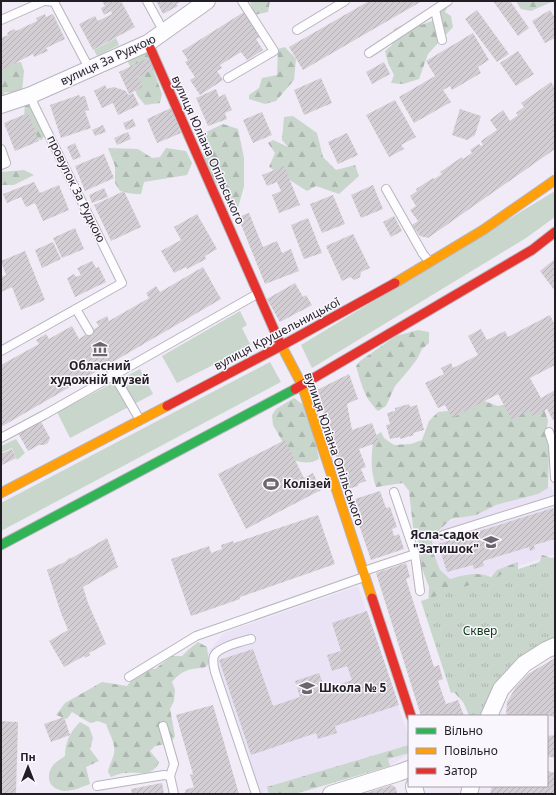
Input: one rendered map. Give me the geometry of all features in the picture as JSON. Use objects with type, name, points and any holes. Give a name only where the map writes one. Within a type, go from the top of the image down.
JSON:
[{"type":"main road","name":"вулиця Юліана Опільського","points":[[148,43],[281,346],[302,385],[411,715]]},
{"type":"main road","name":"вулиця Крушельницької","points":[[1,493],[281,346],[483,230],[555,180]]},
{"type":"main road","points":[[1,545],[302,385],[532,250],[555,232]]},
{"type":"street","name":"вулиця За Рудкою","points":[[1,105],[31,95],[148,43],[207,1]]},
{"type":"street","points":[[489,715],[501,689],[524,664],[555,646]]},
{"type":"street","points":[[331,794],[408,768]]},
{"type":"lane","points":[[1,20],[45,1],[54,2],[90,70]]},
{"type":"lane","points":[[147,1],[164,32]]},
{"type":"lane","points":[[228,78],[274,50],[242,1]]},
{"type":"lane","points":[[297,30],[345,1]]},
{"type":"lane","points":[[369,54],[448,1]]},
{"type":"lane","points":[[435,10],[442,40]]},
{"type":"lane","name":"провулок За Рудкою","points":[[31,95],[122,283],[76,309]]},
{"type":"lane","points":[[1,149],[6,163],[1,165]]},
{"type":"lane","points":[[386,189],[429,262]]},
{"type":"lane","points":[[1,438],[258,294]]},
{"type":"lane","points":[[1,351],[76,309],[89,331]]},
{"type":"lane","points":[[108,365],[140,420]]},
{"type":"lane","points":[[549,432],[553,445],[555,478]]},
{"type":"lane","points":[[394,492],[415,554],[420,591]]},
{"type":"lane","points":[[443,535],[555,500]]},
{"type":"lane","points":[[129,677],[196,636],[415,554]]},
{"type":"lane","points":[[251,639],[226,647],[216,653],[213,658],[213,663],[256,794]]},
{"type":"lane","points":[[163,726],[174,764],[170,776],[174,794]]},
{"type":"lane","points":[[97,786],[164,775],[170,776]]},
{"type":"shaded area","name":"Ясла-садок \"Затишок\"","points":[[551,486],[555,500],[555,554],[443,591],[423,531]]},
{"type":"shaded area","name":"Школа № 5","points":[[358,586],[408,735],[408,755],[390,766],[295,794],[256,794],[215,672],[199,663],[224,633]]},
{"type":"green space","points":[[250,1],[270,1],[268,12],[254,15]]},
{"type":"green space","points":[[516,1],[554,1],[531,11],[521,9]]},
{"type":"green space","points":[[448,5],[445,12],[451,16],[453,27],[428,54],[419,79],[403,84],[391,83],[394,75],[388,63],[385,51],[392,45],[394,29],[408,23],[421,25],[432,21],[433,6]]},
{"type":"green space","points":[[116,38],[119,45],[97,56],[94,50]]},
{"type":"green space","points":[[285,47],[296,59],[294,80],[276,101],[265,104],[249,99],[249,95],[259,88],[262,78],[277,75],[278,49]]},
{"type":"green space","points":[[146,49],[162,94],[160,103],[145,105],[137,95],[133,84],[134,75],[128,62],[131,55]]},
{"type":"green space","points":[[21,62],[24,71],[22,91],[17,93],[5,92],[1,99],[1,70],[13,63]]},
{"type":"green space","points":[[25,100],[35,102],[40,107],[47,130],[42,140],[33,138],[24,118]]},
{"type":"green space","points":[[293,116],[317,133],[323,157],[336,170],[355,165],[359,176],[339,194],[316,186],[307,191],[269,167],[275,153],[268,143],[273,140],[288,147],[282,140],[284,117]]},
{"type":"green space","points":[[223,124],[238,129],[244,158],[244,186],[238,208],[215,182],[206,165],[204,156],[206,132]]},
{"type":"green space","points":[[108,148],[138,149],[152,158],[160,157],[166,148],[186,151],[192,163],[187,175],[144,182],[141,194],[132,194],[120,191],[115,183],[115,166]]},
{"type":"green space","points":[[24,170],[34,175],[14,185],[1,185],[1,172]]},
{"type":"green space","points":[[555,191],[555,217],[526,238],[312,368],[301,345]]},
{"type":"green space","points":[[240,311],[247,325],[242,328],[251,346],[177,383],[162,356]]},
{"type":"green space","points":[[418,330],[429,332],[429,343],[422,349],[417,359],[395,386],[386,406],[378,411],[366,396],[356,366],[360,361],[396,336]]},
{"type":"green space","points":[[270,362],[281,382],[1,531],[1,503]]},
{"type":"green space","points":[[140,369],[153,394],[70,438],[57,412]]},
{"type":"green space","points":[[294,398],[309,409],[319,459],[313,462],[293,460],[273,425],[272,415],[276,409]]},
{"type":"green space","points":[[476,398],[498,406],[524,400],[543,405],[548,421],[546,434],[549,452],[548,488],[538,494],[496,505],[476,515],[451,519],[436,533],[432,540],[433,552],[440,570],[450,579],[476,574],[491,577],[497,570],[518,562],[518,578],[537,569],[542,555],[555,559],[555,641],[527,653],[507,667],[493,686],[489,704],[479,715],[470,710],[449,687],[448,678],[428,613],[429,587],[421,566],[421,549],[413,527],[409,491],[403,483],[376,487],[372,462],[374,437],[381,432],[384,438],[394,445],[411,444],[422,440],[429,421],[438,412],[458,410]]},
{"type":"green space","points":[[16,439],[25,453],[17,460],[12,448],[1,453],[1,446]]},
{"type":"green space","name":"Сквер","points":[[555,557],[555,637],[521,656],[497,681],[480,715],[469,715],[459,691],[451,693],[421,601]]},
{"type":"green space","points":[[198,642],[207,647],[209,663],[204,668],[194,669],[182,673],[172,682],[175,690],[174,701],[170,709],[175,736],[171,743],[155,746],[150,751],[159,762],[156,767],[150,772],[146,773],[124,773],[111,777],[108,772],[114,746],[106,724],[98,721],[90,723],[72,712],[67,719],[56,715],[65,703],[102,682],[127,686],[143,666],[155,669],[172,656],[182,656]]},
{"type":"green space","points":[[80,722],[89,727],[93,738],[90,749],[99,761],[86,767],[90,784],[78,789],[65,791],[60,790],[55,788],[50,782],[49,773],[54,764],[65,756],[69,738],[73,730]]},
{"type":"green space","points":[[408,745],[408,753],[388,759],[390,766],[295,794],[269,794],[267,787]]},
{"type":"building","points":[[102,1],[121,1],[135,27],[93,50],[79,24],[95,16],[98,21],[112,14],[111,11],[104,15],[101,8],[105,6]]},
{"type":"building","points":[[156,1],[182,1],[176,4],[178,6],[163,14]]},
{"type":"building","points":[[369,1],[422,1],[303,70],[289,47]]},
{"type":"building","points":[[493,1],[510,1],[529,28],[518,36]]},
{"type":"building","points":[[477,10],[509,54],[497,62],[465,19]]},
{"type":"building","points":[[550,10],[555,18],[555,38],[545,43],[532,21]]},
{"type":"building","points":[[244,12],[260,37],[256,39],[263,50],[247,60],[241,52],[220,65],[222,68],[217,71],[223,80],[200,95],[190,80],[195,77],[185,62],[188,60],[182,51]]},
{"type":"building","points":[[45,14],[46,17],[53,14],[65,39],[46,48],[48,51],[34,57],[33,54],[1,70],[1,38],[8,35],[7,33],[14,29],[16,31],[37,21],[36,18]]},
{"type":"building","points":[[473,33],[489,60],[478,67],[481,73],[452,90],[450,86],[443,90],[451,102],[414,123],[399,97],[435,76],[426,61]]},
{"type":"building","points":[[518,51],[534,74],[516,86],[500,63]]},
{"type":"building","points":[[148,58],[154,69],[138,77],[143,87],[129,94],[119,72]]},
{"type":"building","points":[[384,62],[390,74],[372,84],[366,72]]},
{"type":"building","points":[[321,78],[332,103],[304,115],[294,90]]},
{"type":"building","points":[[551,82],[555,88],[555,149],[428,238],[420,236],[412,225],[418,221],[410,210],[416,206],[410,196],[417,191],[416,189],[442,174],[440,172],[462,157],[463,159],[472,153],[470,150],[479,144],[481,146],[483,145],[481,141],[497,130],[490,120],[503,110],[510,121],[518,115],[516,113],[524,107],[521,103]]},
{"type":"building","points":[[105,85],[107,89],[114,87],[126,91],[128,95],[133,93],[139,105],[118,115],[113,103],[102,108],[94,91]]},
{"type":"building","points":[[216,89],[219,97],[225,94],[232,110],[225,113],[227,119],[208,126],[196,98]]},
{"type":"building","points":[[79,95],[80,97],[85,96],[89,110],[85,111],[91,128],[61,138],[50,105]]},
{"type":"building","points":[[395,100],[416,137],[401,145],[404,149],[389,157],[366,115]]},
{"type":"building","points":[[171,108],[181,133],[157,143],[147,119]]},
{"type":"building","points":[[460,109],[481,116],[475,135],[467,140],[452,135]]},
{"type":"building","points":[[262,112],[272,135],[253,143],[243,120]]},
{"type":"building","points":[[28,113],[39,141],[15,151],[4,123]]},
{"type":"building","points":[[133,119],[136,126],[126,130],[123,123]]},
{"type":"building","points":[[103,125],[106,132],[95,136],[92,130]]},
{"type":"building","points":[[128,132],[131,139],[117,145],[114,138]]},
{"type":"building","points":[[347,133],[358,155],[338,164],[328,142]]},
{"type":"building","points":[[75,143],[81,157],[73,160],[67,147]]},
{"type":"building","points":[[104,154],[114,178],[85,191],[75,166]]},
{"type":"building","points":[[284,166],[300,205],[279,213],[272,195],[281,191],[277,182],[267,186],[262,175]]},
{"type":"building","points":[[34,182],[40,193],[59,185],[69,210],[43,221],[35,203],[26,207],[21,197],[7,203],[3,194]]},
{"type":"building","points":[[373,185],[383,209],[361,218],[351,195]]},
{"type":"building","points":[[104,188],[108,197],[92,203],[89,195]]},
{"type":"building","points":[[124,191],[141,227],[111,241],[94,205]]},
{"type":"building","points":[[333,195],[345,224],[322,233],[310,204]]},
{"type":"building","points":[[249,213],[263,247],[277,241],[282,253],[291,249],[299,271],[265,284],[238,217]]},
{"type":"building","points":[[197,214],[217,249],[205,256],[206,259],[187,269],[186,267],[174,273],[161,251],[181,240],[174,227]]},
{"type":"building","points":[[394,216],[402,231],[391,237],[383,222]]},
{"type":"building","points":[[308,218],[322,253],[304,259],[291,225]]},
{"type":"building","points":[[75,228],[84,249],[62,258],[53,238]]},
{"type":"building","points":[[353,234],[370,268],[361,272],[360,277],[357,279],[354,280],[350,277],[342,281],[326,246]]},
{"type":"building","points":[[53,242],[61,259],[42,268],[35,250]]},
{"type":"building","points":[[25,251],[45,300],[21,310],[12,287],[1,292],[1,277],[6,275],[1,261]]},
{"type":"building","points":[[555,259],[555,291],[540,271]]},
{"type":"building","points":[[92,261],[96,268],[99,267],[106,282],[75,297],[67,278],[74,274],[76,277],[81,275],[77,268]]},
{"type":"building","points":[[203,267],[221,299],[1,427],[1,365],[39,344],[36,340],[46,334],[49,339],[72,326],[79,339],[99,326],[96,322],[107,316],[109,321],[149,298],[146,293],[156,286],[160,292]]},
{"type":"building","points":[[295,283],[303,297],[306,295],[312,305],[280,322],[267,299]]},
{"type":"building","points":[[550,315],[555,325],[555,365],[530,378],[541,398],[555,390],[555,419],[553,420],[547,409],[533,417],[530,410],[512,420],[498,394],[452,418],[445,405],[438,408],[425,383],[444,374],[441,368],[451,363],[453,368],[478,355],[468,336],[481,329],[487,340],[505,331],[508,337]]},
{"type":"building","points":[[349,374],[358,399],[347,404],[352,430],[372,423],[379,442],[359,449],[366,467],[361,469],[366,481],[358,484],[358,486],[348,489],[337,459],[317,390]]},
{"type":"building","points":[[409,404],[410,407],[417,405],[424,430],[400,439],[400,437],[390,439],[386,425],[390,424],[387,413],[395,411],[395,408]]},
{"type":"building","points":[[40,420],[50,438],[48,443],[39,445],[28,451],[18,433]]},
{"type":"building","name":"Колізей","points":[[285,440],[304,478],[313,473],[321,490],[246,529],[218,474]]},
{"type":"building","points":[[12,449],[16,458],[2,465],[1,454]]},
{"type":"building","points":[[380,491],[386,508],[390,507],[397,527],[392,529],[394,536],[399,534],[404,549],[371,560],[357,519],[362,517],[355,499]]},
{"type":"building","points":[[553,508],[555,515],[555,539],[534,545],[535,549],[530,551],[529,547],[483,561],[484,566],[474,569],[473,565],[447,572],[438,544]]},
{"type":"building","points":[[318,515],[335,564],[240,597],[240,599],[191,616],[171,559],[209,546],[211,553],[222,549],[221,545],[233,541],[234,543]]},
{"type":"building","points":[[107,538],[118,567],[83,587],[88,603],[106,644],[89,653],[90,655],[85,658],[84,656],[64,667],[49,641],[68,630],[47,570],[65,562],[70,557],[70,559]]},
{"type":"building","points":[[406,563],[410,577],[406,579],[434,667],[439,665],[443,679],[438,681],[446,704],[458,700],[464,715],[421,715],[376,573]]},
{"type":"building","points":[[367,611],[399,705],[335,726],[337,733],[318,739],[316,733],[251,755],[219,660],[253,649],[273,706],[300,697],[295,681],[319,673],[325,689],[352,680],[347,666],[332,671],[327,655],[341,651],[332,623]]},
{"type":"building","points":[[555,658],[555,717],[548,715],[506,715],[507,702],[516,687],[528,674]]},
{"type":"building","points":[[213,705],[239,794],[182,794],[186,792],[185,790],[194,787],[190,775],[193,774],[176,715]]},
{"type":"building","points":[[64,717],[70,735],[51,742],[44,724]]},
{"type":"building","points":[[1,721],[18,722],[16,793],[1,793]]},
{"type":"building","points":[[555,735],[555,758],[548,756],[548,736]]},
{"type":"building","points":[[548,771],[555,773],[555,794],[490,794],[492,787],[548,787]]},
{"type":"building","points":[[162,783],[164,794],[132,794],[131,789]]},
{"type":"building","points":[[392,785],[396,788],[397,794],[363,794]]},
{"type":"traffic: fast","points":[[1,545],[295,389]]},
{"type":"traffic: slow","points":[[395,283],[483,230],[555,180]]},
{"type":"traffic: slow","points":[[279,341],[302,385],[372,598]]},
{"type":"traffic: slow","points":[[1,493],[167,406]]},
{"type":"traffic: jam","points":[[148,43],[279,341]]},
{"type":"traffic: jam","points":[[295,389],[532,250],[555,232]]},
{"type":"traffic: jam","points":[[167,406],[281,346],[395,283]]},
{"type":"traffic: jam","points":[[372,598],[411,715]]},
{"type":"place","name":"Обласний художній музей","points":[[100,349]]},
{"type":"place","name":"Колізей","points":[[271,484]]},
{"type":"place","name":"Ясла-садок \"Затишок\"","points":[[491,542]]},
{"type":"place","name":"Школа № 5","points":[[307,688]]}]
